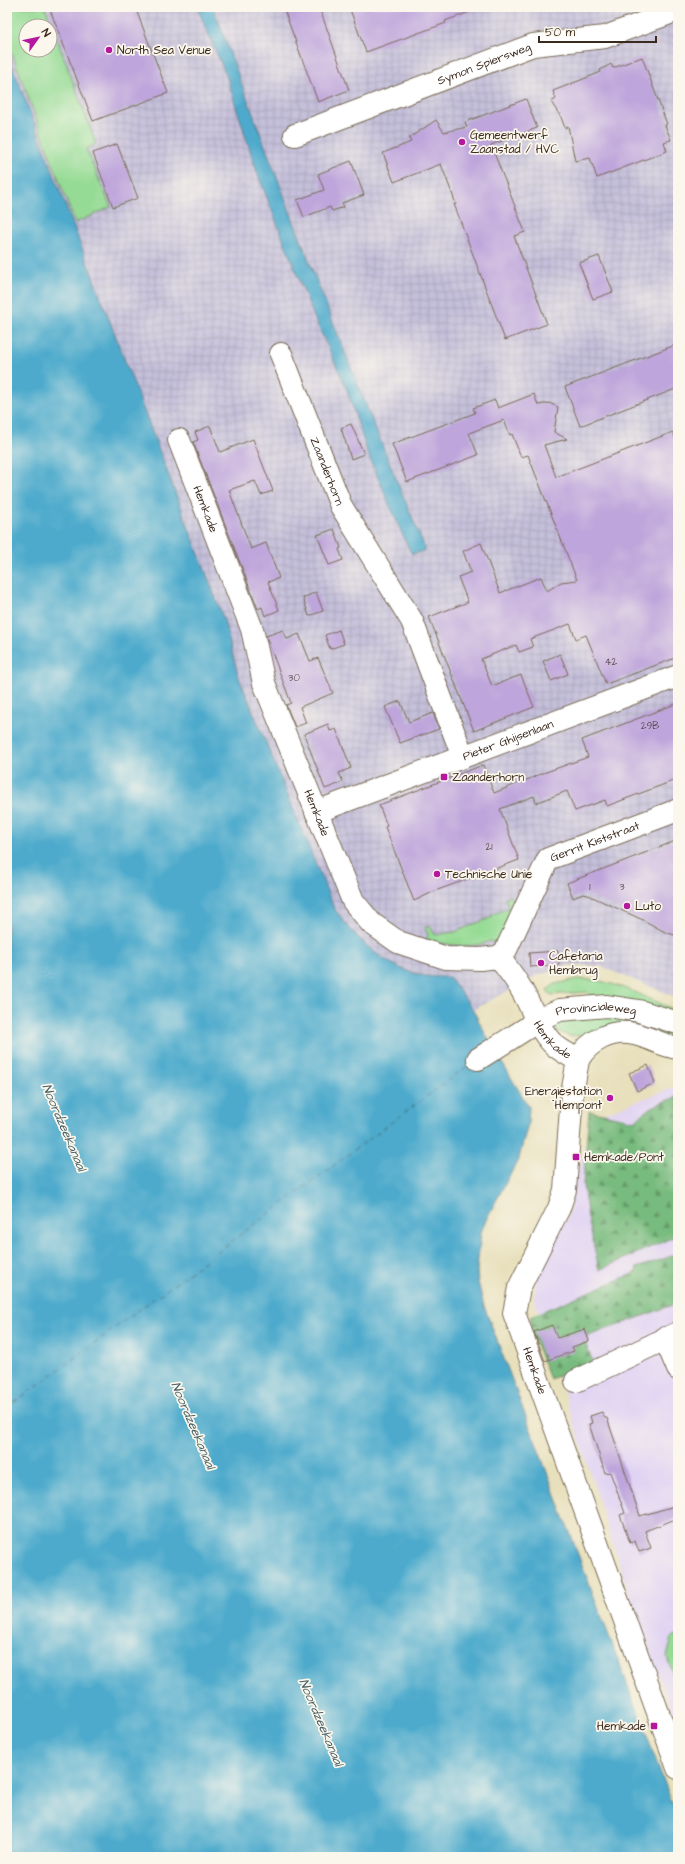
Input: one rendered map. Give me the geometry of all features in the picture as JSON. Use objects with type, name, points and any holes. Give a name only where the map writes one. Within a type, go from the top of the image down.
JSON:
[{"type":"street","name":"Symon Spiersweg","points":[[295,135],[533,45],[605,37],[678,10]]},
{"type":"street","name":"Zaanderhorn","points":[[281,354],[341,506],[412,621],[463,757]]},
{"type":"street","name":"Hemkade","points":[[179,440],[252,629],[264,683],[353,901],[371,923],[398,942],[446,958],[480,959],[498,957],[514,976],[522,989],[536,1020],[548,1040],[559,1050],[578,1060],[572,1094],[565,1190],[559,1208],[520,1288],[514,1313],[678,1765]]},
{"type":"street","name":"Pieter Ghijsenlaan","points":[[316,812],[678,676]]},
{"type":"street","name":"Gerrit Kiststraat","points":[[498,957],[505,952],[548,859],[678,810]]},
{"type":"street","name":"Provincialeweg","points":[[478,1059],[527,1028],[536,1020],[560,1010],[607,1006],[639,1011],[678,1023]]},
{"type":"street","name":"Provincialeweg","points":[[578,1060],[584,1050],[592,1043],[611,1034],[633,1034],[678,1048]]},
{"type":"street","points":[[576,1381],[672,1335],[678,1369]]},
{"type":"shaded area","points":[[7,7],[678,7],[678,998],[600,966],[568,965],[536,976],[438,1029],[337,1011],[7,137]]},
{"type":"shaded area","points":[[678,1086],[678,1729],[637,1619],[534,1299],[537,1273],[570,1212],[574,1181],[595,1117]]},
{"type":"green space","points":[[7,7],[45,7],[49,18],[18,18],[18,58],[58,58],[58,42],[96,144],[86,149],[111,207],[75,223],[7,40]]},
{"type":"green space","points":[[510,896],[518,902],[503,936],[496,943],[490,941],[483,944],[467,946],[426,940],[428,935],[425,927],[430,926],[435,935],[455,932],[492,917],[491,915],[509,908],[505,897]]},
{"type":"green space","points":[[578,979],[603,982],[626,989],[678,1010],[678,1014],[590,996],[587,992],[551,995],[547,990],[555,984]]},
{"type":"green space","points":[[612,1015],[678,1032],[678,1040],[586,1035],[569,1036],[555,1030],[551,1023],[561,1018]]},
{"type":"green space","points":[[678,1097],[678,1235],[599,1270],[583,1185],[589,1111],[635,1121],[655,1106]]},
{"type":"green space","points":[[678,1254],[678,1303],[583,1338],[593,1362],[550,1379],[530,1329],[531,1316],[637,1272],[636,1268]]},
{"type":"green space","points":[[678,1635],[678,1688],[667,1657],[672,1637]]},
{"type":"water","points":[[197,7],[213,7],[316,278],[424,546],[424,551],[412,554],[369,457],[346,387],[314,317],[258,175],[226,75]]},
{"type":"water","name":"Noordzeekanaal","points":[[7,52],[224,620],[238,675],[334,908],[351,930],[382,958],[407,971],[421,975],[431,977],[449,977],[472,1008],[493,1048],[529,1107],[528,1124],[519,1158],[481,1232],[477,1269],[478,1282],[484,1306],[678,1818],[678,1857],[7,1857]]},
{"type":"building","name":"North Sea Venue","points":[[49,7],[135,7],[168,93],[93,121],[58,30],[58,18],[53,18]]},
{"type":"building","points":[[283,7],[319,7],[349,90],[318,102]]},
{"type":"building","points":[[349,7],[480,8],[445,21],[446,23],[366,52]]},
{"type":"building","points":[[642,57],[667,124],[665,125],[671,140],[664,142],[667,151],[597,178],[590,158],[575,161],[568,126],[565,128],[561,117],[551,102],[556,99],[553,91],[601,72],[600,70],[611,64],[613,68]]},
{"type":"building","points":[[526,99],[537,128],[491,145],[525,232],[514,236],[547,324],[505,340],[454,204],[456,204],[441,164],[394,182],[383,153],[411,142],[409,138],[436,120],[444,132],[467,127],[465,122]]},
{"type":"building","points":[[117,144],[138,198],[113,207],[93,153]]},
{"type":"building","points":[[351,161],[364,195],[342,203],[344,207],[332,211],[330,207],[304,217],[297,200],[324,190],[318,174]]},
{"type":"building","points":[[599,256],[613,292],[593,299],[579,263]]},
{"type":"building","points":[[678,344],[678,388],[580,426],[565,387]]},
{"type":"building","points":[[534,394],[538,405],[549,403],[558,407],[554,432],[567,439],[544,445],[556,477],[673,432],[678,445],[678,657],[606,684],[586,635],[576,639],[570,624],[530,639],[533,647],[519,652],[516,645],[481,659],[492,686],[521,675],[534,707],[474,731],[429,617],[468,602],[458,577],[471,572],[463,551],[481,543],[500,593],[541,577],[547,591],[561,582],[577,580],[528,455],[521,457],[512,434],[510,435],[504,420],[469,433],[478,455],[407,482],[392,444],[475,413],[473,408],[495,400],[498,408]]},
{"type":"building","points":[[351,424],[364,454],[351,459],[341,428]]},
{"type":"building","points":[[210,426],[220,452],[253,439],[273,491],[261,495],[255,481],[229,490],[251,549],[266,543],[279,578],[268,582],[279,610],[265,616],[262,607],[258,609],[193,442],[198,440],[195,432]]},
{"type":"building","points":[[334,529],[341,548],[339,549],[343,560],[329,565],[317,535]]},
{"type":"building","points":[[316,592],[323,611],[309,616],[303,598]]},
{"type":"building","points":[[283,630],[287,639],[299,634],[310,661],[318,658],[333,693],[300,707],[306,723],[295,727],[286,705],[291,703],[266,636]]},
{"type":"building","points":[[339,630],[344,644],[330,649],[325,635]]},
{"type":"building","points":[[560,654],[568,674],[551,681],[543,661]]},
{"type":"building","points":[[400,701],[409,722],[433,713],[439,729],[400,743],[385,707]]},
{"type":"building","points":[[678,703],[678,779],[607,806],[605,800],[575,811],[567,791],[536,803],[534,796],[500,809],[519,860],[435,891],[414,901],[385,827],[387,826],[379,805],[483,765],[494,793],[535,776],[588,757],[582,740]]},
{"type":"building","points":[[328,724],[330,731],[336,729],[351,768],[339,773],[343,782],[325,789],[304,734]]},
{"type":"building","points":[[678,840],[678,936],[665,932],[643,920],[588,895],[583,894],[573,898],[567,883]]},
{"type":"building","points":[[558,951],[559,965],[530,967],[529,953]]},
{"type":"building","points":[[648,1065],[655,1083],[637,1091],[629,1073]]},
{"type":"building","points":[[552,1325],[557,1338],[585,1329],[589,1341],[572,1347],[574,1351],[545,1361],[534,1332]]},
{"type":"building","points":[[602,1412],[605,1418],[607,1418],[640,1516],[678,1505],[678,1518],[645,1531],[651,1548],[639,1552],[635,1541],[630,1543],[620,1515],[625,1513],[610,1472],[605,1473],[589,1424],[592,1423],[590,1416]]},
{"type":"ferry route","points":[[7,1408],[469,1065]]},
{"type":"place","name":"North Sea Venue","points":[[109,50]]},
{"type":"place","name":"Gemeentwerf Zaanstad / HVC","points":[[462,142]]},
{"type":"place","name":"Zaanderhorn","points":[[444,777]]},
{"type":"place","name":"Technische Unie","points":[[437,874]]},
{"type":"place","name":"Luto","points":[[627,906]]},
{"type":"place","name":"Cafetaria Hembrug","points":[[541,963]]},
{"type":"place","name":"Energiestation Hempont","points":[[610,1098]]},
{"type":"place","name":"Hemkade/Pont","points":[[576,1157]]},
{"type":"place","name":"Hemkade","points":[[654,1726]]}]
